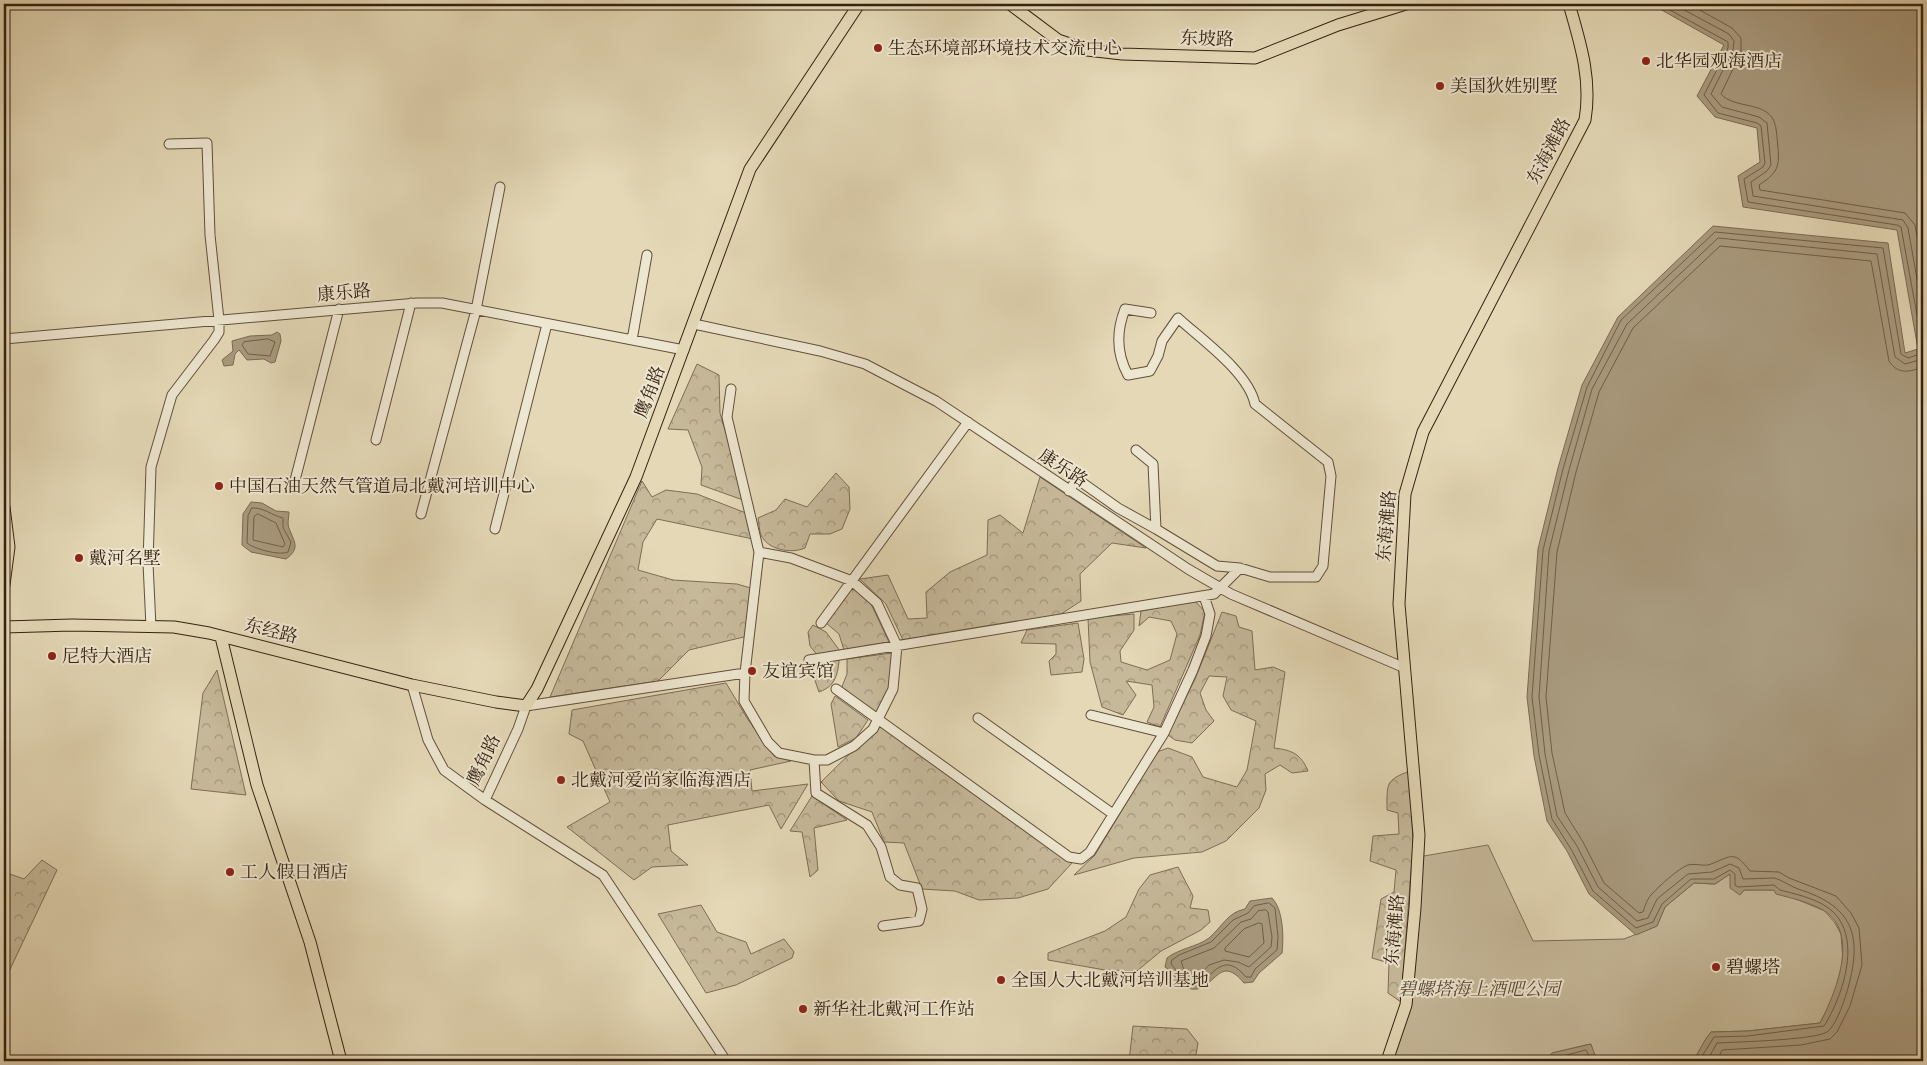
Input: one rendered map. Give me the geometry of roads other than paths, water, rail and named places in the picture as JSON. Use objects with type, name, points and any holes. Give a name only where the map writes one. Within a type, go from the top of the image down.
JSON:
[{"type":"main road","name":"鹰角路","points":[[526,706],[537,689],[636,477],[750,169],[856,4]]},
{"type":"main road","name":"东坡路","points":[[1010,4],[1058,40],[1087,50],[1122,54],[1255,58],[1338,25],[1406,4]]},
{"type":"main road","name":"东海滩路","points":[[1387,1061],[1406,1005],[1415,908],[1419,835],[1399,604],[1405,494],[1423,432],[1585,120],[1589,96],[1581,45],[1569,4]]},
{"type":"main road","points":[[4,507],[9,547],[4,585]]},
{"type":"main road","name":"东经路","points":[[4,628],[72,624],[174,627],[221,636],[412,685],[496,702],[526,706]]},
{"type":"main road","points":[[221,636],[257,785],[310,942],[341,1061]]},
{"type":"street","points":[[151,627],[148,563],[151,466],[172,395],[214,340],[219,332],[220,320],[210,235],[207,143],[169,144]]},
{"type":"street","points":[[421,514],[476,310],[500,187]]},
{"type":"street","points":[[632,340],[647,255]]},
{"type":"street","name":"康乐路","points":[[4,339],[412,303],[442,303],[684,350]]},
{"type":"street","points":[[376,440],[412,303]]},
{"type":"street","points":[[1069,491],[1077,479],[1118,508],[1217,566],[1240,568],[1270,577],[1316,577],[1324,566],[1331,476],[1328,462],[1255,404],[1252,392],[1227,362],[1178,318],[1162,341],[1158,356],[1150,371],[1128,374],[1119,359],[1118,341],[1122,316],[1125,309],[1151,313]]},
{"type":"street","points":[[292,488],[339,310]]},
{"type":"street","points":[[495,529],[548,324]]},
{"type":"street","name":"康乐路","points":[[694,324],[820,351],[865,364],[936,401],[1069,491],[1221,589],[1268,611],[1405,668]]},
{"type":"street","points":[[731,389],[726,417],[759,552],[745,673],[744,701],[768,742],[779,753],[814,760],[827,760],[854,746],[873,729],[893,689],[897,646],[877,603],[852,581],[791,558],[759,552]]},
{"type":"street","points":[[821,623],[968,422]]},
{"type":"street","points":[[1136,450],[1153,464],[1156,530]]},
{"type":"street","points":[[809,660],[1214,594],[1240,568]]},
{"type":"street","points":[[836,689],[876,720],[1069,857],[1081,859],[1090,852],[1164,733],[1206,636],[1210,614],[1204,596]]},
{"type":"street","points":[[526,706],[745,673]]},
{"type":"street","points":[[412,685],[428,740],[444,770],[485,800],[603,875],[723,1060]]},
{"type":"street","name":"鹰角路","points":[[485,800],[518,729],[526,706]]},
{"type":"street","points":[[1091,716],[1164,733]]},
{"type":"street","points":[[978,718],[1114,814]]},
{"type":"street","points":[[814,760],[816,793],[867,825],[881,847],[890,878],[900,885],[917,888],[922,909],[918,921],[883,926]]},
{"type":"water","points":[[1651,4],[1923,4],[1923,1061],[1692,1061],[1711,1032],[1748,1031],[1820,1023],[1838,981],[1841,964],[1843,948],[1841,933],[1834,920],[1818,907],[1776,894],[1774,890],[1744,890],[1740,895],[1730,888],[1730,874],[1715,884],[1694,883],[1665,907],[1657,926],[1636,935],[1589,894],[1567,851],[1547,821],[1534,756],[1527,697],[1538,549],[1558,468],[1582,385],[1618,317],[1713,226],[1888,243],[1905,353],[1918,349],[1897,230],[1743,207],[1738,176],[1760,162],[1757,128],[1715,117],[1697,96],[1724,45]]},
{"type":"water","points":[[277,332],[280,334],[281,341],[275,362],[271,363],[264,359],[247,360],[239,350],[235,354],[233,365],[224,366],[222,360],[233,351],[232,341],[250,336],[272,335]]},
{"type":"water","points":[[251,502],[262,503],[276,511],[289,512],[288,526],[295,548],[286,559],[251,552],[242,545],[243,514]]},
{"type":"water","points":[[1272,898],[1281,916],[1283,931],[1282,953],[1259,973],[1253,982],[1244,983],[1235,974],[1228,971],[1221,972],[1204,986],[1197,989],[1188,988],[1165,967],[1167,958],[1209,938],[1234,913],[1245,909],[1250,901]]},
{"type":"water","points":[[1591,1044],[1597,1061],[1544,1061],[1552,1053]]},
{"type":"place","name":"生态环境部环境技术交流中心","points":[[878,48]]},
{"type":"place","name":"北华园观海酒店","points":[[1646,61]]},
{"type":"place","name":"美国狄姓别墅","points":[[1440,86]]},
{"type":"place","name":"中国石油天然气管道局北戴河培训中心","points":[[219,486]]},
{"type":"place","name":"戴河名墅","points":[[79,558]]},
{"type":"place","name":"尼特大酒店","points":[[52,656]]},
{"type":"place","name":"友谊宾馆","points":[[752,671]]},
{"type":"place","name":"北戴河爱尚家临海酒店","points":[[561,780]]},
{"type":"place","name":"工人假日酒店","points":[[230,872]]},
{"type":"place","name":"碧螺塔","points":[[1716,967]]},
{"type":"place","name":"全国人大北戴河培训基地","points":[[1001,980]]},
{"type":"place","name":"新华社北戴河工作站","points":[[803,1009]]},
{"type":"park label","name":"碧螺塔海上酒吧公园","points":[[1479,989]]}]
